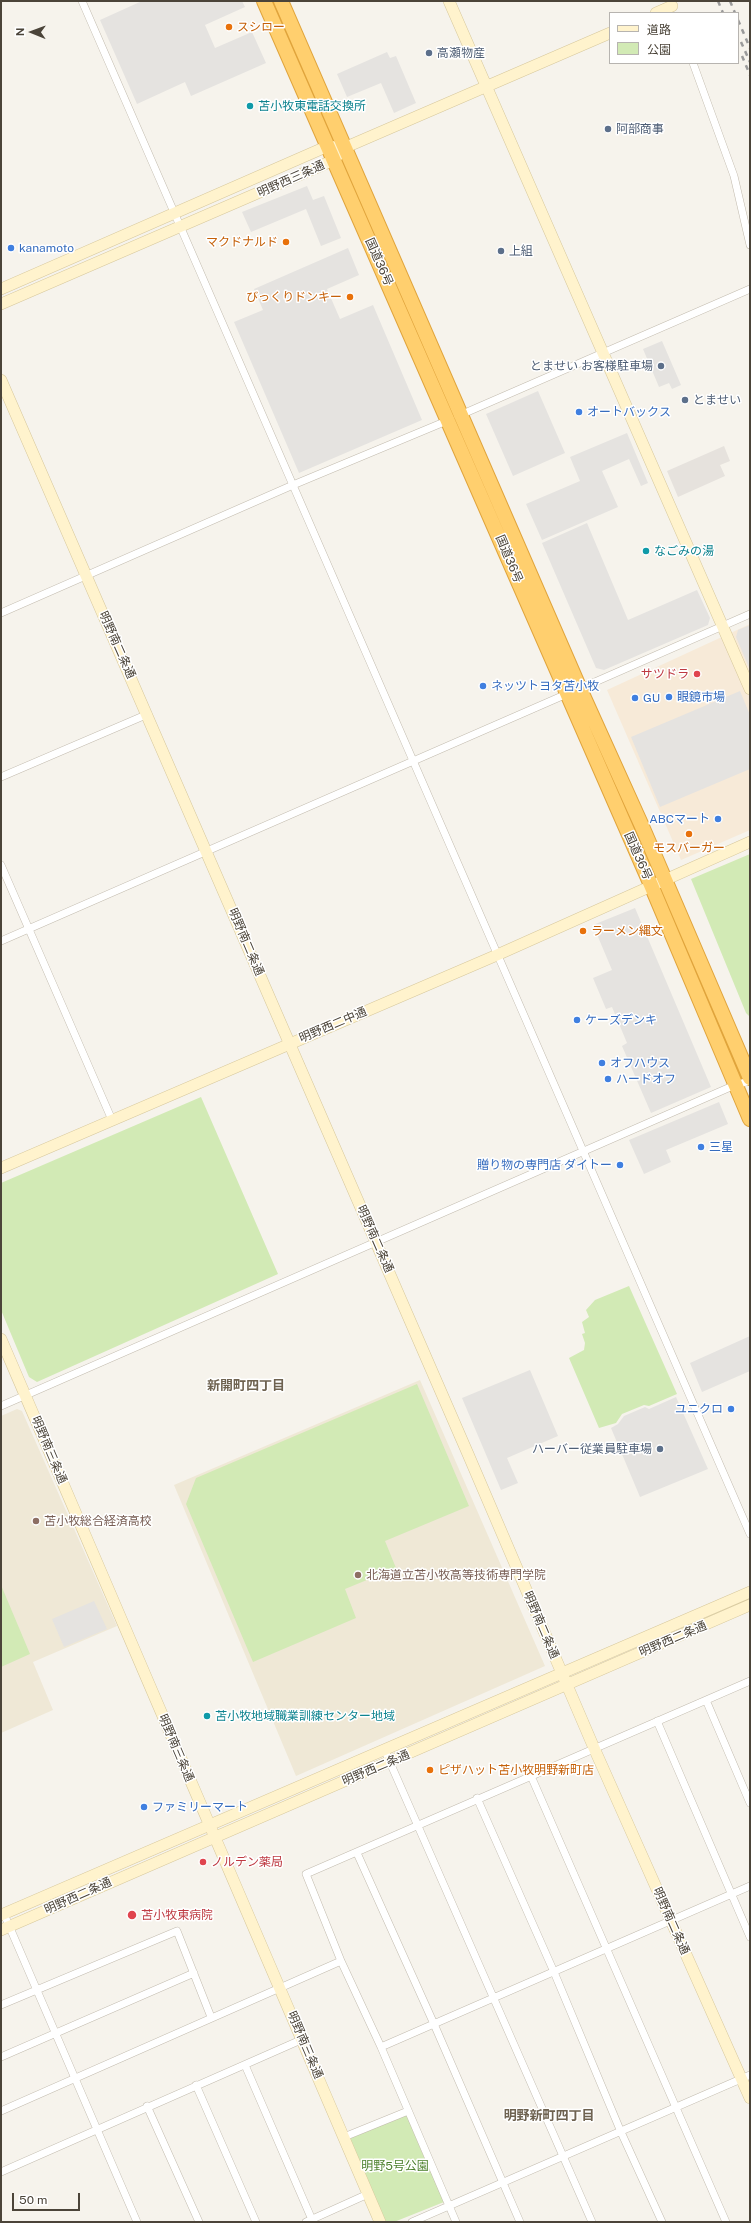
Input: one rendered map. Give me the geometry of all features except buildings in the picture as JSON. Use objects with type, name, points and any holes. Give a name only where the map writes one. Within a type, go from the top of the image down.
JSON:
[{"type":"highway","name":"国道36号","points":[[264,1],[334,160],[454,418],[489,476],[651,885],[750,1119]]},
{"type":"highway","name":"国道36号","points":[[281,1],[344,148],[454,418]]},
{"type":"highway","name":"国道36号","points":[[574,691],[664,879],[750,1078]]},
{"type":"street","points":[[82,1],[412,762],[750,1534]]},
{"type":"street","points":[[450,1],[602,353],[750,689]]},
{"type":"street","points":[[659,12],[672,7]]},
{"type":"street","points":[[344,148],[609,33]]},
{"type":"street","points":[[692,64],[734,176],[750,246]]},
{"type":"street","name":"明野西三条通","points":[[1,289],[328,146],[344,148]]},
{"type":"street","name":"明野西三条通","points":[[1,304],[334,160],[344,148]]},
{"type":"street","points":[[1,614],[293,485],[454,418],[750,288]]},
{"type":"street","name":"明野南二条通","points":[[1,380],[148,714],[566,1685],[671,1921],[746,2076],[750,2098]]},
{"type":"street","points":[[1,941],[750,614]]},
{"type":"street","points":[[1,777],[148,714]]},
{"type":"street","name":"明野西二中通","points":[[1,1168],[497,955],[664,879],[750,842]]},
{"type":"street","points":[[1,865],[112,1120]]},
{"type":"street","points":[[1,1406],[584,1153],[735,1085],[750,1081]]},
{"type":"street","name":"明野南三条通","points":[[1,1339],[303,2039],[380,2222]]},
{"type":"street","name":"明野西二条通","points":[[3,1914],[385,1751],[750,1592]]},
{"type":"street","name":"明野西二条通","points":[[5,1928],[750,1605]]},
{"type":"street","points":[[456,2222],[381,2047],[341,1961],[306,1874],[357,1853],[477,1798],[750,1681]]},
{"type":"street","points":[[706,1700],[750,1803]]},
{"type":"street","points":[[657,1722],[750,1938]]},
{"type":"street","points":[[385,1751],[592,2222]]},
{"type":"street","points":[[531,1776],[726,2222]]},
{"type":"street","points":[[477,1798],[554,1972],[621,2132],[662,2222]]},
{"type":"street","points":[[357,1853],[434,2024],[520,2222]]},
{"type":"street","points":[[381,2047],[750,1886]]},
{"type":"street","points":[[3,1914],[5,1928],[38,1990],[74,2079],[137,2222]]},
{"type":"street","points":[[1,2005],[177,1930],[211,2017]]},
{"type":"street","points":[[1,2111],[211,2017],[341,1961]]},
{"type":"street","points":[[1,2057],[55,2032],[194,1973]]},
{"type":"street","points":[[1,2172],[97,2131],[147,2106],[303,2039]]},
{"type":"street","points":[[245,2065],[310,2221],[368,2194]]},
{"type":"street","points":[[412,2222],[562,2156],[621,2132],[746,2076]]},
{"type":"street","points":[[196,2085],[256,2222]]},
{"type":"street","points":[[147,2106],[199,2222]]},
{"type":"street","points":[[344,2137],[408,2111]]},
{"type":"shaded area","points":[[142,1],[242,1],[245,7],[205,25],[215,48],[252,32],[266,63],[191,96],[185,82],[137,104],[100,20]]},
{"type":"shaded area","points":[[387,52],[390,58],[396,56],[416,103],[394,113],[381,83],[347,97],[337,74]]},
{"type":"shaded area","points":[[307,186],[313,200],[324,196],[341,238],[321,246],[306,209],[251,232],[242,212]]},
{"type":"shaded area","points":[[348,248],[359,275],[327,289],[340,319],[373,305],[422,420],[299,473],[234,322],[263,310],[254,289]]},
{"type":"shaded area","name":"とませい お客様駐車場","points":[[662,341],[681,385],[672,389],[669,383],[659,387],[643,349]]},
{"type":"shaded area","points":[[538,391],[565,453],[513,476],[486,414]]},
{"type":"shaded area","points":[[627,433],[648,483],[641,486],[629,459],[602,471],[618,507],[542,540],[526,504],[580,481],[570,457]]},
{"type":"shaded area","points":[[724,446],[730,461],[720,465],[725,476],[678,497],[667,471]]},
{"type":"shaded area","points":[[587,523],[628,620],[697,590],[710,618],[708,625],[604,670],[596,668],[542,543]]},
{"type":"shaded area","points":[[750,624],[750,830],[681,860],[607,690]]},
{"type":"shaded area","points":[[750,625],[750,670],[736,637],[738,630]]},
{"type":"shaded area","points":[[740,691],[750,715],[750,769],[660,807],[631,737]]},
{"type":"shaded area","points":[[635,908],[711,1087],[651,1113],[622,1046],[627,1043],[612,1007],[606,1009],[593,978],[612,970],[593,925]]},
{"type":"shaded area","points":[[719,1102],[728,1124],[666,1150],[671,1162],[644,1174],[629,1140]]},
{"type":"shaded area","points":[[750,1336],[750,1371],[702,1392],[690,1363]]},
{"type":"shaded area","points":[[530,1370],[558,1436],[507,1458],[518,1483],[501,1490],[462,1398]]},
{"type":"shaded area","name":"北海道立苫小牧高等技術専門学院","points":[[420,1380],[545,1666],[296,1776],[174,1485]]},
{"type":"shaded area","name":"ハーバー従業員駐車場","points":[[676,1397],[708,1469],[640,1497],[611,1428],[618,1424],[624,1416],[645,1407],[649,1409]]},
{"type":"shaded area","name":"苫小牧総合経済高校","points":[[17,1409],[22,1411],[117,1626],[33,1662],[53,1710],[1,1733],[1,1416]]},
{"type":"shaded area","points":[[94,1601],[107,1629],[64,1647],[52,1619]]},
{"type":"green space","points":[[750,854],[750,1017],[746,1013],[691,879]]},
{"type":"green space","points":[[201,1097],[278,1274],[37,1382],[29,1377],[1,1310],[1,1183]]},
{"type":"green space","points":[[629,1286],[677,1394],[649,1406],[644,1405],[622,1414],[616,1423],[599,1428],[569,1358],[584,1350],[585,1343],[582,1334],[585,1333],[582,1322],[589,1317],[586,1310],[595,1300]]},
{"type":"green space","points":[[417,1384],[469,1506],[385,1541],[396,1568],[345,1589],[356,1618],[253,1662],[186,1504],[196,1478]]},
{"type":"green space","points":[[1,1585],[30,1654],[1,1667]]},
{"type":"green space","name":"明野5号公園","points":[[406,2114],[444,2202],[394,2222],[385,2222],[349,2139]]},
{"type":"railway","points":[[718,1],[723,12]]},
{"type":"railway","points":[[730,1],[735,12]]},
{"type":"railway","points":[[739,22],[750,48]]},
{"type":"railway","points":[[741,42],[750,62]]},
{"type":"railway","points":[[742,56],[750,75]]},
{"type":"place","name":"スシロー","points":[[229,27]]},
{"type":"place","name":"高瀬物産","points":[[429,53]]},
{"type":"place","name":"苫小牧東電話交換所","points":[[250,106]]},
{"type":"place","name":"阿部商事","points":[[608,129]]},
{"type":"place","name":"マクドナルド","points":[[286,242]]},
{"type":"place","name":"kanamoto","points":[[11,248]]},
{"type":"place","name":"上組","points":[[501,251]]},
{"type":"place","name":"びっくりドンキー","points":[[350,297]]},
{"type":"place","name":"とませい お客様駐車場","points":[[661,366]]},
{"type":"place","name":"とませい","points":[[685,400]]},
{"type":"place","name":"オートバックス","points":[[579,412]]},
{"type":"place","name":"なごみの湯","points":[[646,551]]},
{"type":"place","name":"サツドラ","points":[[697,674]]},
{"type":"place","name":"ネッツトヨタ苫小牧","points":[[483,686]]},
{"type":"place","name":"眼鏡市場","points":[[669,697]]},
{"type":"place","name":"GU","points":[[635,698]]},
{"type":"place","name":"ABCマート","points":[[718,819]]},
{"type":"place","name":"モスバーガー","points":[[689,834]]},
{"type":"place","name":"ラーメン縄文","points":[[583,931]]},
{"type":"place","name":"ケーズデンキ","points":[[577,1020]]},
{"type":"place","name":"オフハウス","points":[[602,1063]]},
{"type":"place","name":"ハードオフ","points":[[608,1079]]},
{"type":"place","name":"三星","points":[[701,1147]]},
{"type":"place","name":"贈り物の専門店 ダイトー","points":[[620,1165]]},
{"type":"place","name":"ユニクロ","points":[[731,1409]]},
{"type":"place","name":"ハーバー従業員駐車場","points":[[660,1449]]},
{"type":"place","name":"苫小牧総合経済高校","points":[[36,1521]]},
{"type":"place","name":"北海道立苫小牧高等技術専門学院","points":[[358,1575]]},
{"type":"place","name":"苫小牧地域職業訓練センター地域","points":[[207,1716]]},
{"type":"place","name":"ピザハット苫小牧明野新町店","points":[[430,1770]]},
{"type":"place","name":"ファミリーマート","points":[[144,1807]]},
{"type":"place","name":"ノルデン薬局","points":[[203,1862]]},
{"type":"place","name":"苫小牧東病院","points":[[132,1915]]},
{"type":"district","name":"新開町四丁目","points":[[246,1386]]},
{"type":"district","name":"明野新町四丁目","points":[[549,2116]]}]
